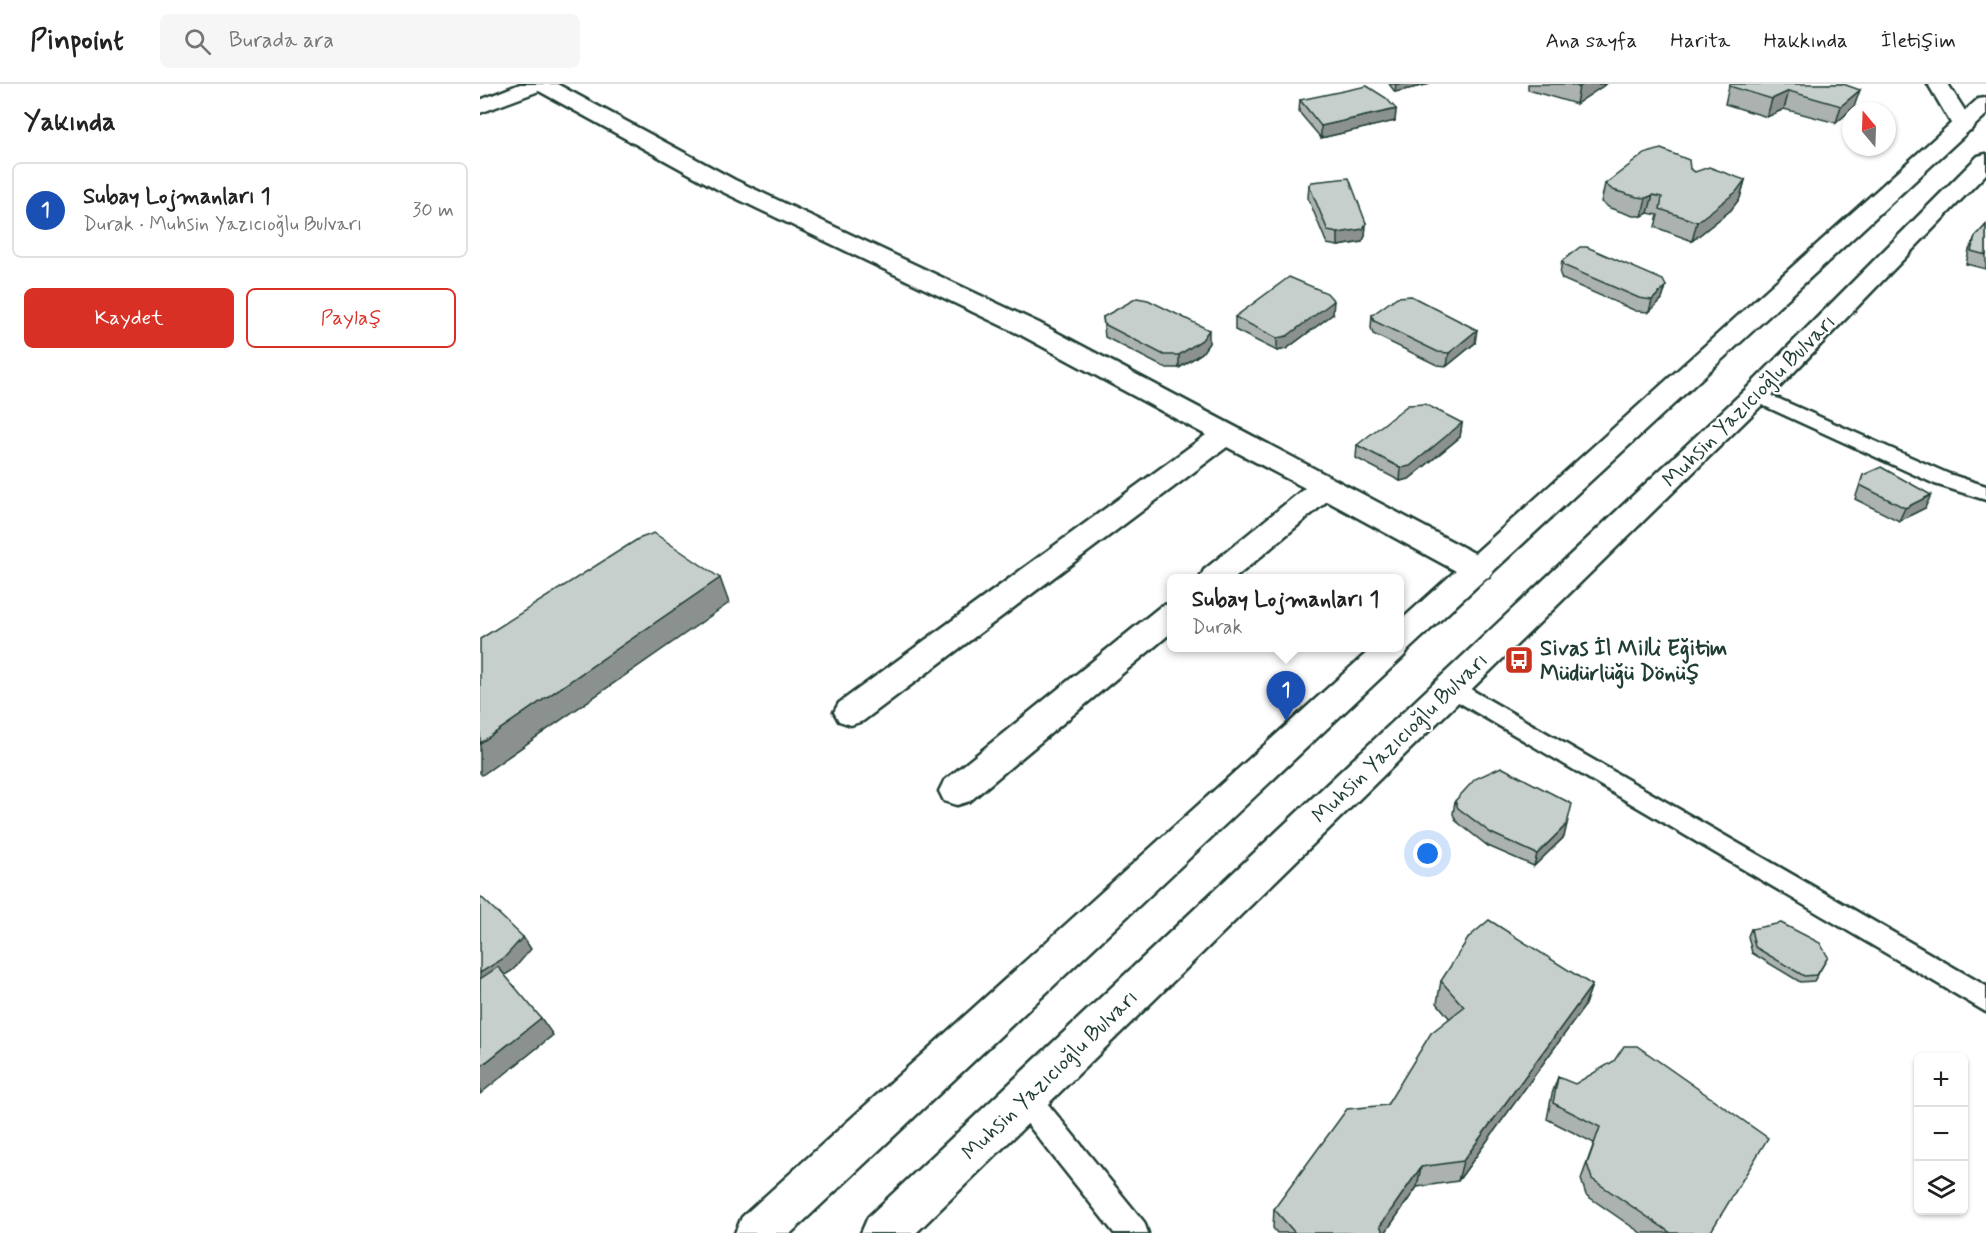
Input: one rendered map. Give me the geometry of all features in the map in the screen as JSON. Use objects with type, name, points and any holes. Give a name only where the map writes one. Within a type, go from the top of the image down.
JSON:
[{"type":"main road","points":[[480,89],[492,84]]},
{"type":"main road","points":[[480,107],[540,84],[727,185],[1030,329],[1478,569]]},
{"type":"main road","points":[[1938,84],[1963,124]]},
{"type":"main road","points":[[1404,636],[1986,104]]},
{"type":"main road","name":"Muhsin Yazıcıoğlu Bulvarı","points":[[884,1233],[1756,395],[1986,161]]},
{"type":"main road","points":[[851,712],[1226,434]]},
{"type":"main road","points":[[1221,574],[1325,487]]},
{"type":"main road","points":[[957,791],[1167,618]]},
{"type":"main road","points":[[758,1233],[1388,652]]},
{"type":"lane","points":[[1756,395],[1942,478],[1986,493]]},
{"type":"lane","points":[[1451,687],[1986,1000]]},
{"type":"lane","points":[[1024,1097],[1133,1233]]},
{"type":"building","points":[[1731,84],[1843,84],[1860,90],[1846,102],[1842,102],[1841,106],[1789,91],[1772,99],[1729,86]]},
{"type":"building","points":[[1367,86],[1386,98],[1396,109],[1321,126],[1300,100]]},
{"type":"building","points":[[1661,149],[1689,160],[1690,169],[1695,172],[1709,167],[1745,180],[1736,192],[1697,222],[1660,209],[1662,197],[1653,195],[1646,198],[1637,197],[1613,190],[1605,184],[1644,154]]},
{"type":"building","points":[[1349,178],[1366,223],[1363,229],[1338,233],[1328,231],[1309,185],[1312,182]]},
{"type":"building","points":[[1986,225],[1986,255],[1971,251],[1975,237]]},
{"type":"building","points":[[1580,247],[1587,247],[1663,280],[1666,286],[1652,300],[1639,298],[1565,266],[1562,261]]},
{"type":"building","points":[[1289,277],[1327,293],[1334,301],[1287,336],[1277,338],[1235,317]]},
{"type":"building","points":[[1411,296],[1477,330],[1449,353],[1438,352],[1374,321],[1372,315],[1397,297]]},
{"type":"building","points":[[1137,298],[1148,300],[1209,330],[1202,340],[1179,355],[1164,355],[1104,324],[1103,317]]},
{"type":"building","points":[[1425,404],[1462,423],[1410,466],[1401,468],[1357,445],[1408,405]]},
{"type":"building","points":[[1881,467],[1931,495],[1905,508],[1860,485],[1863,475]]},
{"type":"building","points":[[654,533],[720,578],[480,743],[480,639],[638,539]]},
{"type":"building","points":[[1501,767],[1572,804],[1567,824],[1537,854],[1491,833],[1458,808],[1455,801],[1475,779]]},
{"type":"building","points":[[480,896],[523,937],[504,958],[480,973]]},
{"type":"building","points":[[1489,920],[1592,985],[1463,1161],[1421,1167],[1380,1226],[1384,1233],[1295,1233],[1274,1209],[1347,1109],[1387,1105],[1431,1033],[1464,1007],[1441,981],[1469,937]]},
{"type":"building","points":[[1781,923],[1820,943],[1828,957],[1817,975],[1804,976],[1755,947],[1751,929]]},
{"type":"building","points":[[498,967],[541,1018],[480,1067],[480,979]]},
{"type":"building","points":[[1624,1046],[1637,1046],[1768,1138],[1710,1233],[1671,1233],[1592,1179],[1587,1164],[1600,1127],[1553,1103],[1558,1077],[1575,1084],[1614,1061]]},
{"type":"place","name":"Sivas İl Milli Eğitim Müdürlüğü Dönüş","points":[[1519,660]]},
{"type":"place","name":"Subay Lojmanları 1","points":[[1286,721]]}]
